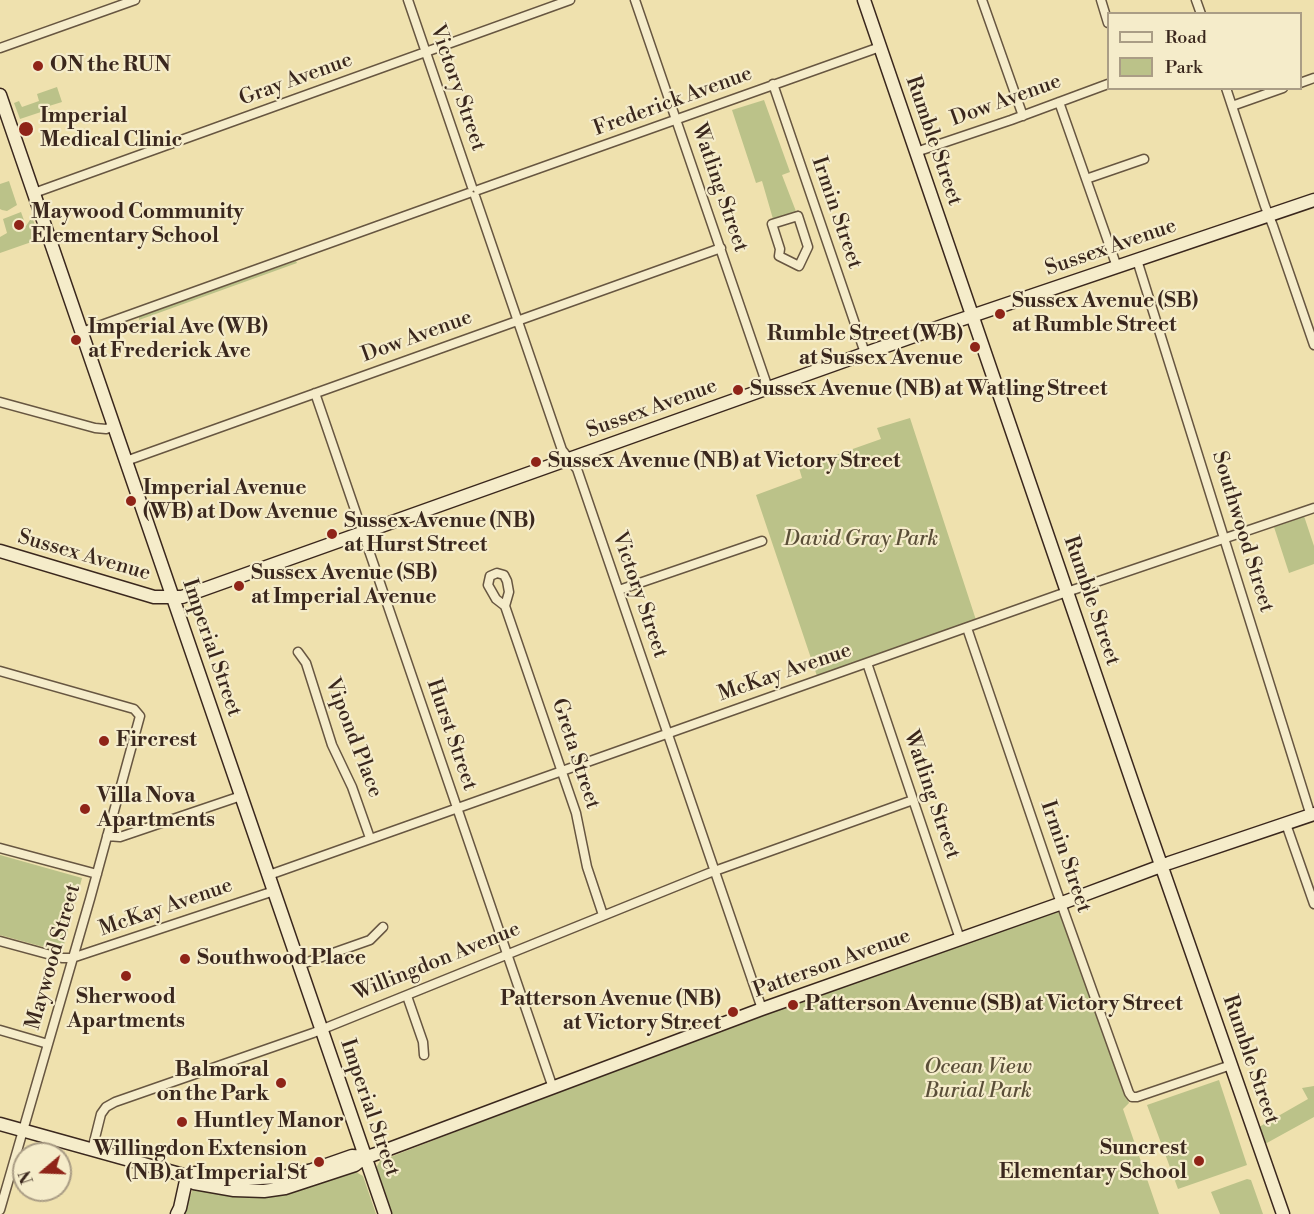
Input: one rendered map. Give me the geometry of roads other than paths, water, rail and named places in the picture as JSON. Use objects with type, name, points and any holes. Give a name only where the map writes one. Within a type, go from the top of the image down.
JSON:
[{"type":"street","points":[[0,48],[135,0]]},
{"type":"street","name":"Victory Street","points":[[408,0],[562,450],[577,469],[762,1009]]},
{"type":"street","name":"Gray Avenue","points":[[34,193],[570,0]]},
{"type":"street","name":"Watling Street","points":[[635,0],[768,388]]},
{"type":"street","name":"Rumble Street","points":[[864,0],[1283,1214]]},
{"type":"street","points":[[982,0],[1023,116]]},
{"type":"street","points":[[1101,0],[1107,20]]},
{"type":"street","name":"Frederick Avenue","points":[[82,332],[880,47]]},
{"type":"street","name":"Irmin Street","points":[[773,84],[865,353]]},
{"type":"street","name":"Dow Avenue","points":[[916,152],[1107,84]]},
{"type":"street","points":[[1227,90],[1314,345]]},
{"type":"street","points":[[1232,106],[1277,90]]},
{"type":"street","name":"Imperial Street","points":[[0,95],[385,1214]]},
{"type":"street","points":[[1059,102],[1117,267]]},
{"type":"street","points":[[1086,179],[1144,159]]},
{"type":"street","name":"Sussex Avenue","points":[[0,551],[154,597],[184,596],[865,353],[1314,201]]},
{"type":"street","points":[[798,216],[808,247],[799,266],[779,256],[780,249],[772,224],[798,216]]},
{"type":"street","name":"Dow Avenue","points":[[126,461],[721,248]]},
{"type":"street","name":"Southwood Street","points":[[1137,260],[1312,815]]},
{"type":"street","name":"Hurst Street","points":[[315,393],[553,1088]]},
{"type":"street","points":[[0,402],[95,428],[106,429],[114,426]]},
{"type":"street","name":"McKay Avenue","points":[[269,875],[1068,592],[1314,508]]},
{"type":"street","points":[[619,590],[762,541]]},
{"type":"street","name":"Greta Street","points":[[506,606],[579,822],[590,879],[603,915]]},
{"type":"street","name":"Irmin Street","points":[[967,628],[1132,1097],[1231,1065]]},
{"type":"street","name":"Vipond Place","points":[[298,652],[306,663],[332,745],[355,795],[370,838]]},
{"type":"street","name":"Watling Street","points":[[867,663],[960,939]]},
{"type":"street","name":"Maywood Street","points":[[0,671],[134,709],[139,713],[97,874],[0,1210]]},
{"type":"street","points":[[107,836],[120,837],[241,796]]},
{"type":"street","name":"Willingdon Avenue","points":[[92,1150],[101,1114],[106,1107],[115,1102],[322,1030],[715,870],[913,800]]},
{"type":"street","name":"Patterson Avenue","points":[[92,1150],[187,1176],[195,1173],[236,1179],[284,1177],[351,1156],[365,1157],[762,1009],[1161,866],[1312,815]]},
{"type":"street","points":[[1286,824],[1314,904]]},
{"type":"street","points":[[0,848],[97,874]]},
{"type":"street","name":"McKay Avenue","points":[[0,940],[62,958],[72,958],[274,891]]},
{"type":"street","points":[[299,965],[370,940],[383,927]]},
{"type":"street","points":[[407,996],[423,1042],[424,1055]]},
{"type":"street","points":[[0,1030],[48,1044]]},
{"type":"street","points":[[0,1124],[92,1150]]},
{"type":"street","points":[[177,1214],[187,1176]]},
{"type":"place","name":"ON the RUN","points":[[38,66]]},
{"type":"place","name":"Imperial Medical Clinic","points":[[26,129]]},
{"type":"place","name":"Maywood Community Elementary School","points":[[19,225]]},
{"type":"place","name":"Sussex Avenue (SB) at Rumble Street","points":[[1000,314]]},
{"type":"place","name":"Imperial Ave (WB) at Frederick Ave","points":[[76,340]]},
{"type":"place","name":"Rumble Street (WB) at Sussex Avenue","points":[[975,347]]},
{"type":"place","name":"Sussex Avenue (NB) at Watling Street","points":[[738,390]]},
{"type":"place","name":"Sussex Avenue (NB) at Victory Street","points":[[536,462]]},
{"type":"place","name":"Imperial Avenue (WB) at Dow Avenue","points":[[131,501]]},
{"type":"place","name":"Sussex Avenue (NB) at Hurst Street","points":[[332,534]]},
{"type":"place","name":"Sussex Avenue (SB) at Imperial Avenue","points":[[239,586]]},
{"type":"place","name":"Fircrest","points":[[104,741]]},
{"type":"place","name":"Villa Nova Apartments","points":[[85,809]]},
{"type":"place","name":"Southwood Place","points":[[185,959]]},
{"type":"place","name":"Sherwood Apartments","points":[[126,976]]},
{"type":"place","name":"Patterson Avenue (SB) at Victory Street","points":[[793,1005]]},
{"type":"place","name":"Patterson Avenue (NB) at Victory Street","points":[[733,1012]]},
{"type":"place","name":"Balmoral on the Park","points":[[281,1083]]},
{"type":"place","name":"Huntley Manor","points":[[182,1122]]},
{"type":"place","name":"Suncrest Elementary School","points":[[1199,1161]]},
{"type":"place","name":"Willingdon Extension (NB) at Imperial St","points":[[319,1162]]},
{"type":"park label","name":"David Gray Park","points":[[861,540]]},
{"type":"park label","name":"Ocean View Burial Park","points":[[978,1080]]}]
